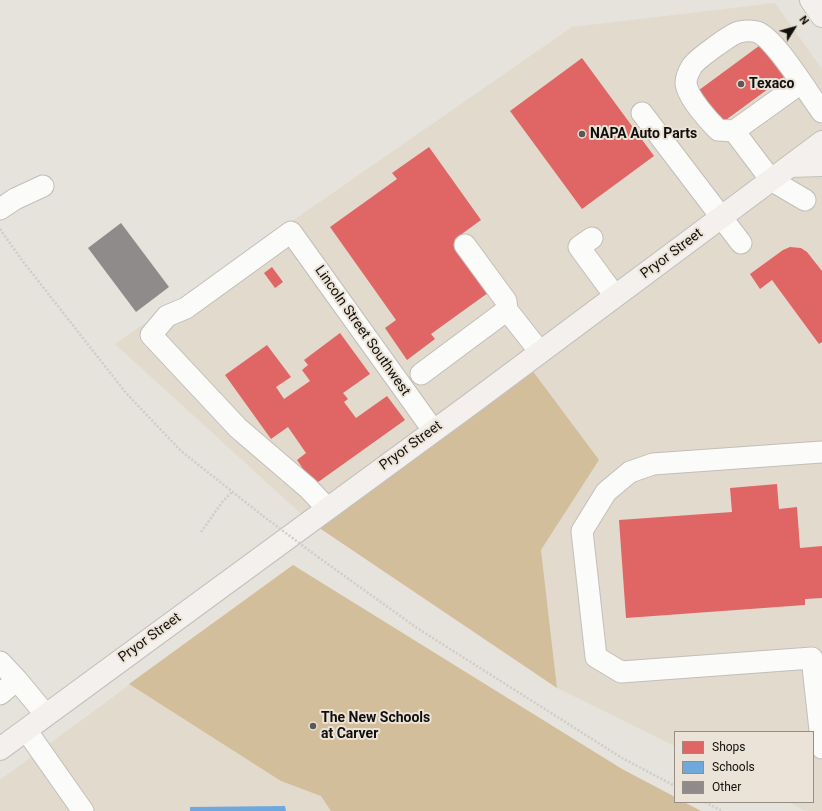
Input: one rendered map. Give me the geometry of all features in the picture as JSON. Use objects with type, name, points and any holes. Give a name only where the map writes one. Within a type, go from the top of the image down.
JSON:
[{"type":"main road","points":[[811,0],[822,16]]},
{"type":"main road","name":"Pryor Street","points":[[0,749],[540,352],[822,142]]},
{"type":"main road","points":[[790,166],[822,165]]},
{"type":"street","points":[[801,83],[734,132],[718,130],[705,117],[690,94],[686,84],[687,75],[692,65],[705,54],[737,32],[757,32],[777,49],[822,112]]},
{"type":"street","points":[[642,113],[677,172],[721,217],[741,243]]},
{"type":"street","points":[[734,132],[771,180],[805,200]]},
{"type":"street","points":[[0,209],[15,199],[43,186]]},
{"type":"street","name":"Lincoln Street Southwest","points":[[327,508],[308,488],[238,428],[151,335],[167,316],[186,308],[291,232],[433,430]]},
{"type":"street","points":[[592,238],[579,247],[615,296]]},
{"type":"street","points":[[465,245],[506,301],[507,310],[540,352]]},
{"type":"street","points":[[421,374],[507,310]]},
{"type":"street","points":[[822,452],[654,464],[630,472],[606,492],[582,531],[596,657],[621,672],[812,658],[822,748]]},
{"type":"street","points":[[0,662],[46,715]]},
{"type":"street","points":[[0,694],[17,680]]},
{"type":"street","points":[[26,730],[83,811]]},
{"type":"path","points":[[0,229],[126,393],[181,450],[263,516],[417,628],[622,758],[674,785]]},
{"type":"path","points":[[201,532],[223,501],[232,492]]},
{"type":"path","points":[[707,803],[722,811]]},
{"type":"shaded area","points":[[775,3],[822,69],[822,811],[806,811],[790,803],[814,803],[814,731],[674,731],[674,746],[557,688],[541,550],[599,460],[309,521],[115,344],[572,27]]},
{"type":"shaded area","points":[[526,362],[599,460],[541,550],[557,688],[309,521]]},
{"type":"shaded area","name":"The New Schools at Carver","points":[[293,565],[622,769],[674,796],[674,803],[686,803],[701,811],[0,811],[0,780]]},
{"type":"shaded area","name":"The New Schools at Carver","points":[[293,565],[622,769],[674,796],[674,803],[686,803],[701,811],[331,811],[321,796],[281,781],[129,684]]},
{"type":"building: Shops","name":"Texaco","points":[[763,43],[787,75],[719,125],[695,93]]},
{"type":"building: Shops","name":"NAPA Auto Parts","points":[[582,58],[654,156],[582,209],[510,111]]},
{"type":"building: Shops","points":[[429,147],[481,220],[455,239],[492,290],[431,334],[435,339],[407,360],[385,328],[396,320],[330,227],[397,179],[392,173]]},
{"type":"building: Shops","points":[[790,247],[801,248],[807,252],[822,271],[822,342],[819,344],[772,280],[760,289],[750,274],[783,250]]},
{"type":"building: Shops","points":[[272,267],[283,282],[275,288],[264,273]]},
{"type":"building: Shops","points":[[340,333],[370,374],[343,393],[348,399],[344,402],[356,418],[387,396],[405,420],[314,485],[297,460],[306,453],[288,427],[271,439],[225,375],[267,345],[291,377],[276,387],[284,399],[310,381],[302,370],[308,365],[304,360]]},
{"type":"building: Shops","points":[[777,484],[779,509],[797,507],[800,548],[822,546],[822,598],[805,599],[805,605],[626,618],[619,520],[732,512],[730,488]]},
{"type":"building: Schools","points":[[285,806],[286,811],[190,811],[190,807]]},
{"type":"building: Other","points":[[121,223],[169,287],[136,312],[88,248]]},
{"type":"place","name":"Texaco","points":[[741,84]]},
{"type":"place","name":"NAPA Auto Parts","points":[[582,134]]},
{"type":"place","name":"The New Schools at Carver","points":[[313,726]]}]
